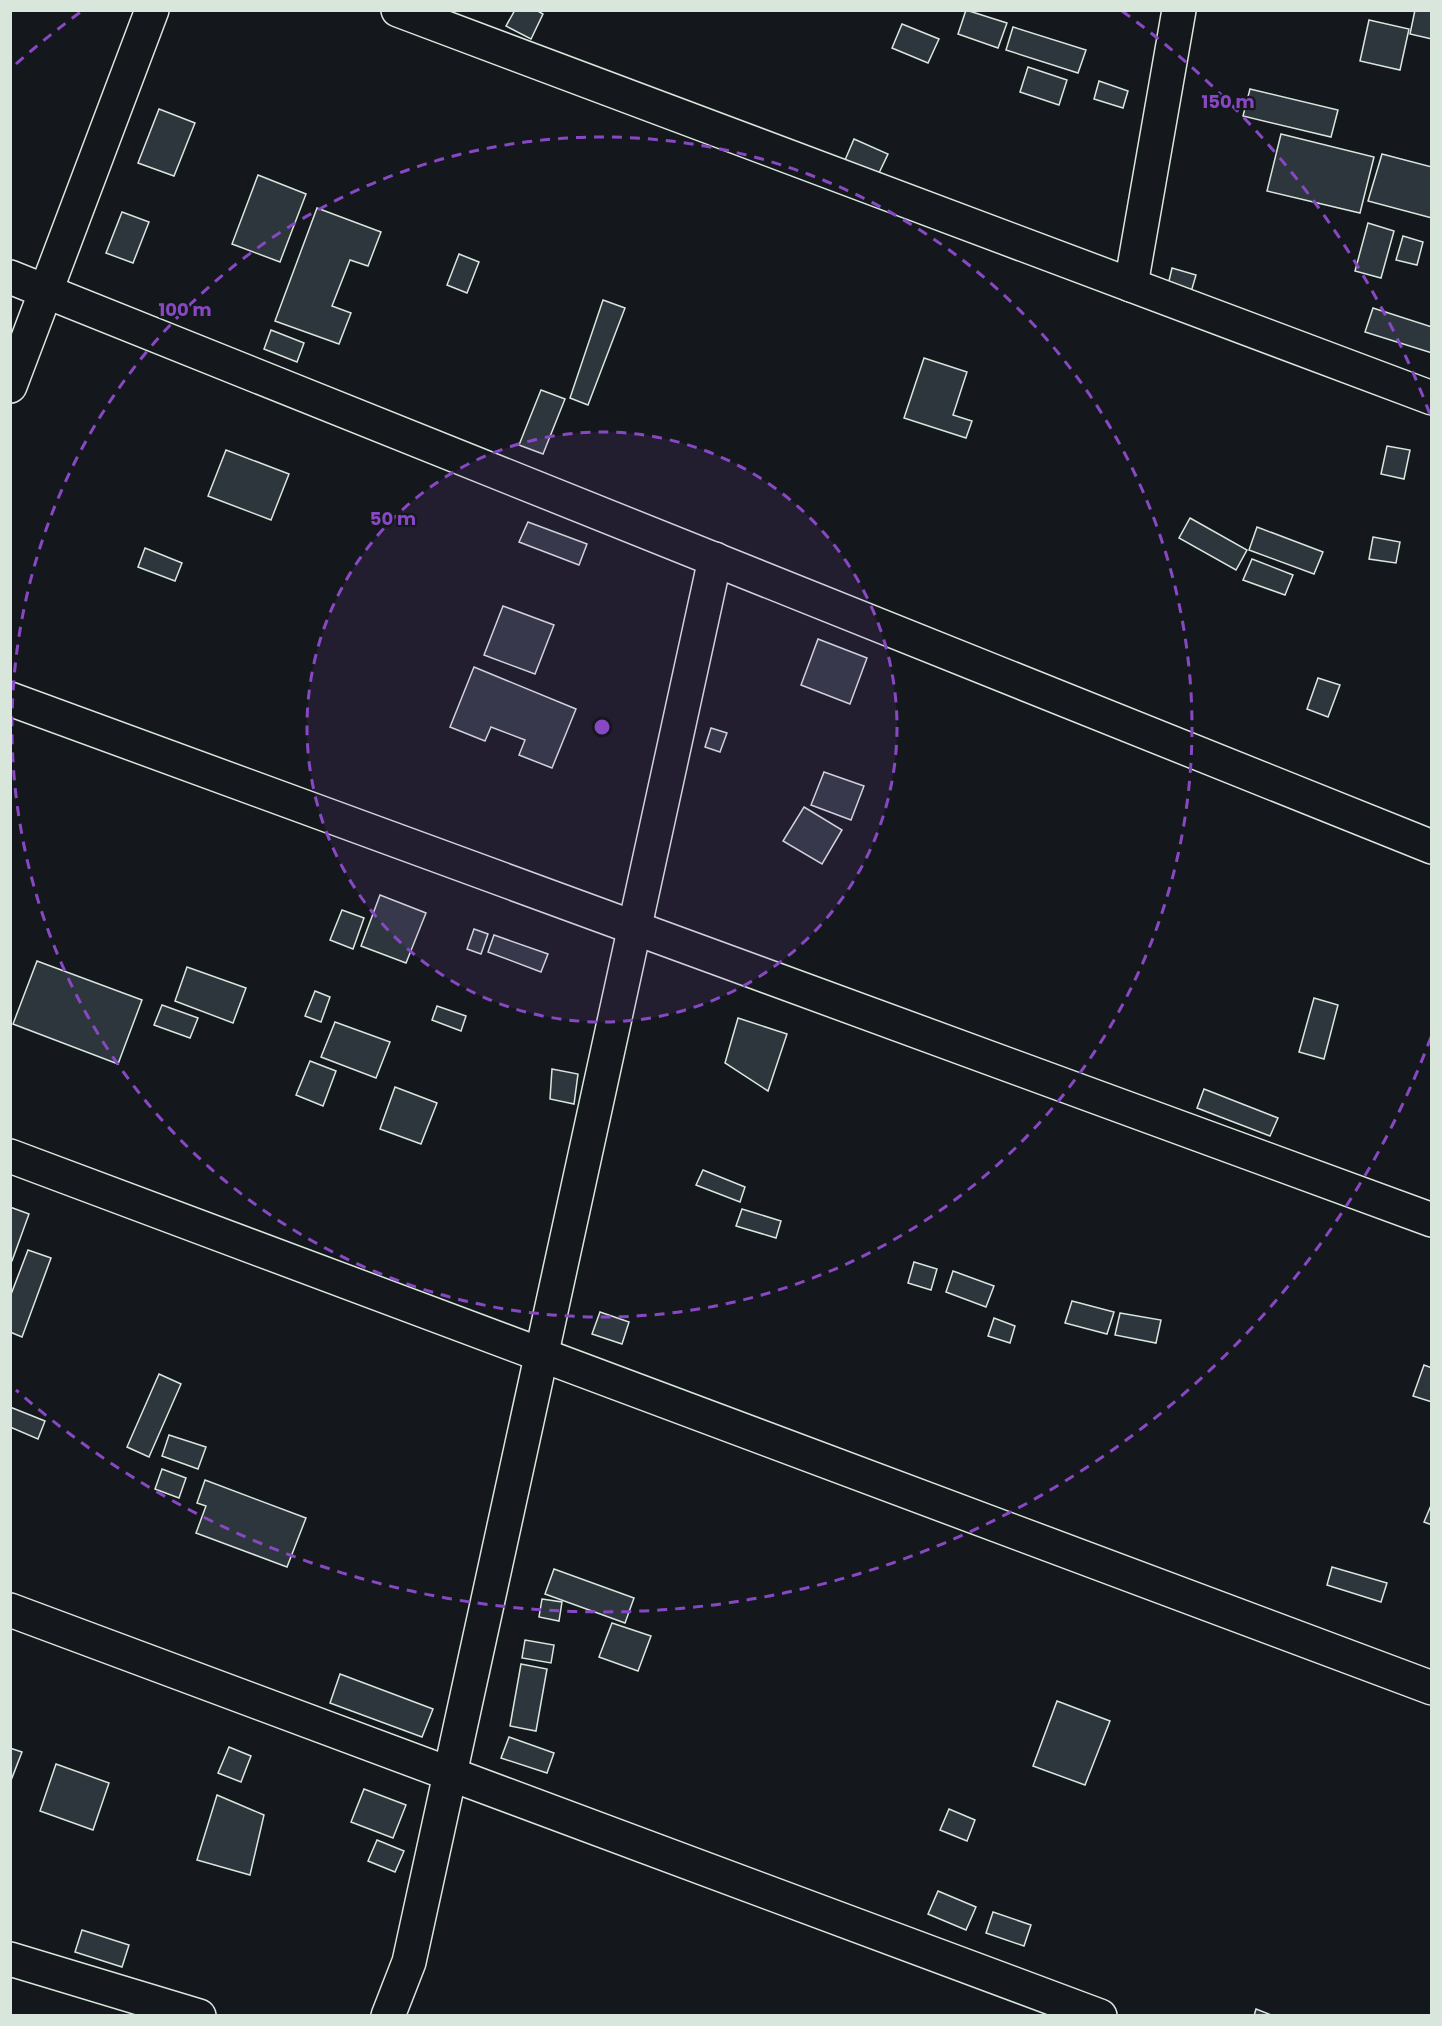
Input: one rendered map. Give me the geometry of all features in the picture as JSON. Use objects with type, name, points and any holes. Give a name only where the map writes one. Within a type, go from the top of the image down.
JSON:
[{"type":"street","points":[[10,386],[152,10]]},
{"type":"street","points":[[398,10],[1431,398]]},
{"type":"street","points":[[1131,285],[1179,10]]},
{"type":"street","points":[[10,277],[1431,847]]},
{"type":"street","points":[[388,2016],[409,1962],[715,560]]},
{"type":"street","points":[[10,699],[1431,1220]]},
{"type":"street","points":[[10,1156],[1431,1688]]},
{"type":"street","points":[[10,1610],[1100,2016]]},
{"type":"street","points":[[10,1959],[200,2016]]},
{"type":"building","points":[[515,10],[536,10],[543,14],[531,39],[506,26]]},
{"type":"building","points":[[966,10],[1007,23],[998,48],[958,34]]},
{"type":"building","points":[[1415,10],[1432,10],[1432,39],[1410,34]]},
{"type":"building","points":[[1369,20],[1409,29],[1400,70],[1360,61]]},
{"type":"building","points":[[902,24],[939,39],[928,63],[892,48]]},
{"type":"building","points":[[1013,27],[1086,50],[1078,73],[1006,50]]},
{"type":"building","points":[[1028,67],[1067,80],[1059,105],[1020,92]]},
{"type":"building","points":[[1099,81],[1128,91],[1123,108],[1094,99]]},
{"type":"building","points":[[1250,89],[1338,110],[1331,137],[1243,116]]},
{"type":"building","points":[[159,109],[195,123],[174,176],[138,163]]},
{"type":"building","points":[[1281,134],[1374,157],[1360,213],[1267,191]]},
{"type":"building","points":[[854,139],[888,154],[878,175],[845,160]]},
{"type":"building","points":[[1382,154],[1432,167],[1432,218],[1368,201]]},
{"type":"building","points":[[258,175],[306,194],[280,262],[232,244]]},
{"type":"building","points":[[317,208],[381,232],[368,266],[350,260],[332,306],[351,313],[339,344],[275,321]]},
{"type":"building","points":[[122,212],[149,222],[133,263],[106,253]]},
{"type":"building","points":[[1368,223],[1394,231],[1381,278],[1355,271]]},
{"type":"building","points":[[1403,236],[1423,242],[1417,265],[1396,260]]},
{"type":"building","points":[[459,254],[479,262],[467,293],[447,285]]},
{"type":"building","points":[[1172,268],[1196,275],[1191,292],[1168,285]]},
{"type":"building","points":[[603,300],[625,308],[588,405],[570,398]]},
{"type":"building","points":[[1373,308],[1432,327],[1432,353],[1365,332]]},
{"type":"building","points":[[271,330],[304,343],[297,362],[264,349]]},
{"type":"building","points":[[924,358],[967,372],[953,415],[972,421],[966,438],[904,418]]},
{"type":"building","points":[[541,390],[565,399],[543,454],[519,445]]},
{"type":"building","points":[[1387,446],[1410,450],[1404,479],[1381,474]]},
{"type":"building","points":[[226,450],[289,474],[271,520],[208,496]]},
{"type":"building","points":[[1190,518],[1247,550],[1236,570],[1179,538]]},
{"type":"building","points":[[528,522],[587,544],[579,565],[519,542]]},
{"type":"building","points":[[1257,527],[1323,552],[1314,574],[1249,550]]},
{"type":"building","points":[[1373,537],[1400,542],[1396,563],[1369,559]]},
{"type":"building","points":[[145,548],[182,563],[175,581],[138,567]]},
{"type":"building","points":[[1252,559],[1293,575],[1285,595],[1243,580]]},
{"type":"building","points":[[503,606],[554,625],[535,674],[484,655]]},
{"type":"building","points":[[818,639],[867,658],[850,704],[801,685]]},
{"type":"building","points":[[474,667],[576,709],[552,768],[519,755],[525,740],[491,727],[485,741],[450,727]]},
{"type":"building","points":[[1318,678],[1340,685],[1328,717],[1307,709]]},
{"type":"building","points":[[711,728],[727,733],[720,752],[705,747]]},
{"type":"building","points":[[824,772],[864,786],[851,820],[811,805]]},
{"type":"building","points":[[804,807],[842,830],[822,864],[783,841]]},
{"type":"building","points":[[380,895],[426,913],[406,963],[361,946]]},
{"type":"building","points":[[342,910],[364,918],[353,949],[330,940]]},
{"type":"building","points":[[474,929],[488,934],[481,954],[467,949]]},
{"type":"building","points":[[494,935],[548,954],[541,972],[488,952]]},
{"type":"building","points":[[37,961],[142,1000],[118,1064],[13,1024]]},
{"type":"building","points":[[187,967],[246,988],[233,1023],[175,1001]]},
{"type":"building","points":[[315,991],[330,997],[321,1022],[305,1016]]},
{"type":"building","points":[[1314,998],[1338,1005],[1324,1059],[1299,1052]]},
{"type":"building","points":[[162,1005],[198,1018],[190,1038],[154,1025]]},
{"type":"building","points":[[437,1006],[466,1016],[461,1031],[432,1020]]},
{"type":"building","points":[[738,1018],[787,1034],[768,1091],[725,1063]]},
{"type":"building","points":[[335,1022],[390,1042],[376,1078],[321,1057]]},
{"type":"building","points":[[310,1061],[336,1071],[323,1106],[296,1095]]},
{"type":"building","points":[[552,1069],[578,1074],[574,1104],[550,1099]]},
{"type":"building","points":[[395,1087],[437,1103],[421,1144],[380,1129]]},
{"type":"building","points":[[1204,1089],[1278,1118],[1270,1136],[1197,1108]]},
{"type":"building","points":[[703,1170],[745,1187],[740,1202],[696,1185]]},
{"type":"building","points":[[10,1207],[29,1214],[12,1261],[10,1261]]},
{"type":"building","points":[[742,1209],[781,1221],[776,1238],[736,1226]]},
{"type":"building","points":[[28,1250],[51,1258],[22,1337],[10,1332],[10,1297]]},
{"type":"building","points":[[914,1262],[937,1269],[931,1290],[908,1283]]},
{"type":"building","points":[[953,1271],[994,1286],[986,1307],[946,1292]]},
{"type":"building","points":[[1072,1301],[1114,1312],[1107,1334],[1065,1323]]},
{"type":"building","points":[[600,1312],[629,1322],[622,1344],[592,1334]]},
{"type":"building","points":[[1120,1313],[1161,1320],[1156,1343],[1115,1335]]},
{"type":"building","points":[[994,1318],[1015,1326],[1010,1343],[988,1336]]},
{"type":"building","points":[[1424,1365],[1432,1368],[1432,1402],[1413,1396]]},
{"type":"building","points":[[159,1374],[181,1384],[149,1457],[127,1447]]},
{"type":"building","points":[[10,1407],[45,1421],[38,1439],[10,1427]]},
{"type":"building","points":[[169,1435],[206,1447],[198,1469],[162,1456]]},
{"type":"building","points":[[162,1469],[186,1478],[179,1498],[155,1489]]},
{"type":"building","points":[[205,1480],[306,1518],[287,1567],[196,1533],[206,1506],[197,1503]]},
{"type":"building","points":[[1432,1503],[1432,1525],[1424,1522]]},
{"type":"building","points":[[1332,1567],[1387,1583],[1381,1602],[1327,1585]]},
{"type":"building","points":[[554,1569],[634,1598],[625,1623],[545,1594]]},
{"type":"building","points":[[542,1599],[562,1602],[559,1621],[539,1617]]},
{"type":"building","points":[[612,1623],[651,1636],[638,1671],[599,1657]]},
{"type":"building","points":[[525,1640],[554,1645],[551,1663],[522,1658]]},
{"type":"building","points":[[521,1664],[547,1669],[536,1731],[510,1726]]},
{"type":"building","points":[[340,1674],[433,1709],[422,1737],[330,1703]]},
{"type":"building","points":[[1057,1701],[1110,1721],[1085,1785],[1033,1766]]},
{"type":"building","points":[[509,1737],[554,1753],[547,1773],[501,1758]]},
{"type":"building","points":[[229,1747],[251,1756],[241,1782],[218,1773]]},
{"type":"building","points":[[10,1748],[22,1752],[10,1783]]},
{"type":"building","points":[[56,1764],[109,1783],[93,1830],[40,1811]]},
{"type":"building","points":[[364,1789],[406,1805],[393,1838],[351,1822]]},
{"type":"building","points":[[217,1795],[264,1815],[250,1875],[197,1860]]},
{"type":"building","points":[[949,1809],[975,1820],[967,1841],[940,1830]]},
{"type":"building","points":[[377,1840],[404,1851],[395,1872],[368,1861]]},
{"type":"building","points":[[938,1891],[976,1907],[966,1930],[928,1914]]},
{"type":"building","points":[[993,1912],[1031,1925],[1024,1946],[986,1933]]},
{"type":"building","points":[[82,1930],[129,1945],[122,1967],[75,1952]]},
{"type":"building","points":[[1256,2009],[1274,2016],[1254,2016]]}]
